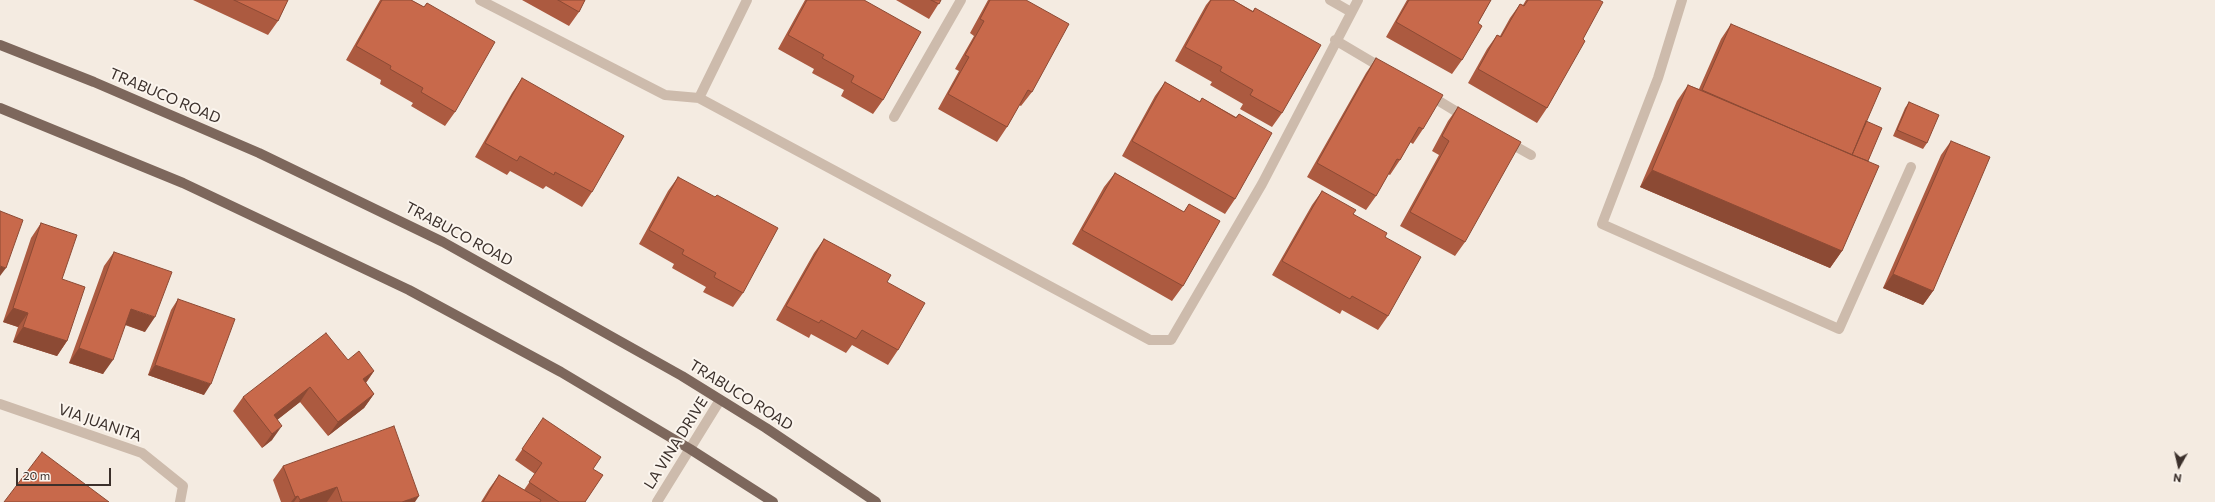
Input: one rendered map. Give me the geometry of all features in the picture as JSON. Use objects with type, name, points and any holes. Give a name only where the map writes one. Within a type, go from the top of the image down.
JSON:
[{"type":"main road","name":"TRABUCO ROAD","points":[[0,45],[186,120],[358,199],[443,242],[621,340],[766,428],[876,502]]},
{"type":"main road","points":[[0,108],[183,183],[394,283],[561,372],[690,449],[772,502]]},
{"type":"street","points":[[480,0],[665,95],[698,98],[1150,340],[1171,340],[1262,184],[1335,40],[1358,0]]},
{"type":"street","points":[[698,98],[747,0]]},
{"type":"street","points":[[894,117],[961,0]]},
{"type":"street","points":[[1330,0],[1351,12]]},
{"type":"street","points":[[1682,0],[1658,78],[1602,224],[1839,329],[1911,167]]},
{"type":"street","points":[[1335,40],[1396,76]]},
{"type":"street","points":[[1423,92],[1477,123]]},
{"type":"street","points":[[1497,135],[1530,155]]},
{"type":"street","name":"LA VINA DRIVE","points":[[657,502],[720,400]]},
{"type":"street","name":"VIA JUANITA","points":[[0,404],[142,453],[183,486],[180,502]]},
{"type":"building","points":[[234,0],[288,0],[278,21]]},
{"type":"building","points":[[382,0],[411,0],[424,7],[427,3],[495,42],[455,112],[421,92],[423,88],[390,69],[391,66],[356,46]]},
{"type":"building","points":[[558,0],[585,0],[579,12]]},
{"type":"building","points":[[807,0],[864,0],[921,32],[883,100],[851,82],[854,76],[822,58],[824,55],[788,35]]},
{"type":"building","points":[[931,0],[941,0],[939,4]]},
{"type":"building","points":[[990,0],[1026,0],[1069,24],[1032,92],[1028,90],[1007,127],[948,94],[969,57],[965,55],[984,21],[980,19]]},
{"type":"building","points":[[1211,0],[1233,0],[1253,12],[1255,8],[1321,45],[1282,113],[1250,95],[1253,90],[1220,71],[1222,67],[1185,47]]},
{"type":"building","points":[[1409,0],[1491,0],[1478,23],[1482,26],[1462,60],[1396,22]]},
{"type":"building","points":[[1528,0],[1599,0],[1603,2],[1583,39],[1585,41],[1547,108],[1478,69],[1497,35],[1501,37],[1520,4],[1524,6]]},
{"type":"building","points":[[1731,24],[1881,88],[1852,155],[1702,90]]},
{"type":"building","points":[[1376,58],[1443,95],[1423,129],[1419,127],[1400,160],[1397,159],[1376,196],[1317,163]]},
{"type":"building","points":[[522,78],[624,136],[592,192],[555,172],[554,175],[520,156],[517,161],[485,143]]},
{"type":"building","points":[[1165,82],[1200,102],[1202,98],[1236,118],[1239,114],[1272,133],[1235,199],[1132,141]]},
{"type":"building","points":[[1688,85],[1879,166],[1842,251],[1652,170]]},
{"type":"building","points":[[1909,102],[1939,115],[1927,143],[1897,130]]},
{"type":"building","points":[[1458,107],[1521,142],[1465,242],[1410,212],[1449,141],[1442,136]]},
{"type":"building","points":[[1866,121],[1882,128],[1868,161],[1852,155]]},
{"type":"building","points":[[1951,141],[1990,157],[1933,291],[1893,274]]},
{"type":"building","points":[[1115,173],[1184,212],[1189,204],[1220,221],[1183,286],[1082,230]]},
{"type":"building","points":[[678,177],[715,197],[717,195],[778,228],[743,293],[714,277],[716,273],[682,254],[684,250],[649,230]]},
{"type":"building","points":[[1322,191],[1356,210],[1353,214],[1387,233],[1385,237],[1421,257],[1388,316],[1352,296],[1350,299],[1282,261]]},
{"type":"building","points":[[0,211],[23,220],[6,268],[0,266]]},
{"type":"building","points":[[41,223],[77,235],[62,279],[85,287],[67,341],[23,327],[28,313],[13,308]]},
{"type":"building","points":[[824,239],[891,275],[887,282],[925,303],[898,350],[862,330],[856,339],[821,320],[819,323],[786,306]]},
{"type":"building","points":[[114,252],[172,272],[155,317],[131,309],[113,360],[79,348]]},
{"type":"building","points":[[178,299],[235,319],[211,384],[155,365]]},
{"type":"building","points":[[326,333],[348,360],[359,351],[374,371],[363,379],[374,394],[338,422],[310,387],[274,415],[282,426],[272,434],[243,397]]},
{"type":"building","points":[[543,418],[601,457],[593,469],[603,475],[585,502],[559,502],[529,482],[542,463],[522,449]]},
{"type":"building","points":[[394,426],[419,496],[402,502],[342,502],[337,487],[300,500],[298,496],[295,497],[283,466]]},
{"type":"building","points":[[42,452],[109,502],[4,502]]},
{"type":"building","points":[[499,475],[541,500],[540,502],[483,502]]}]
